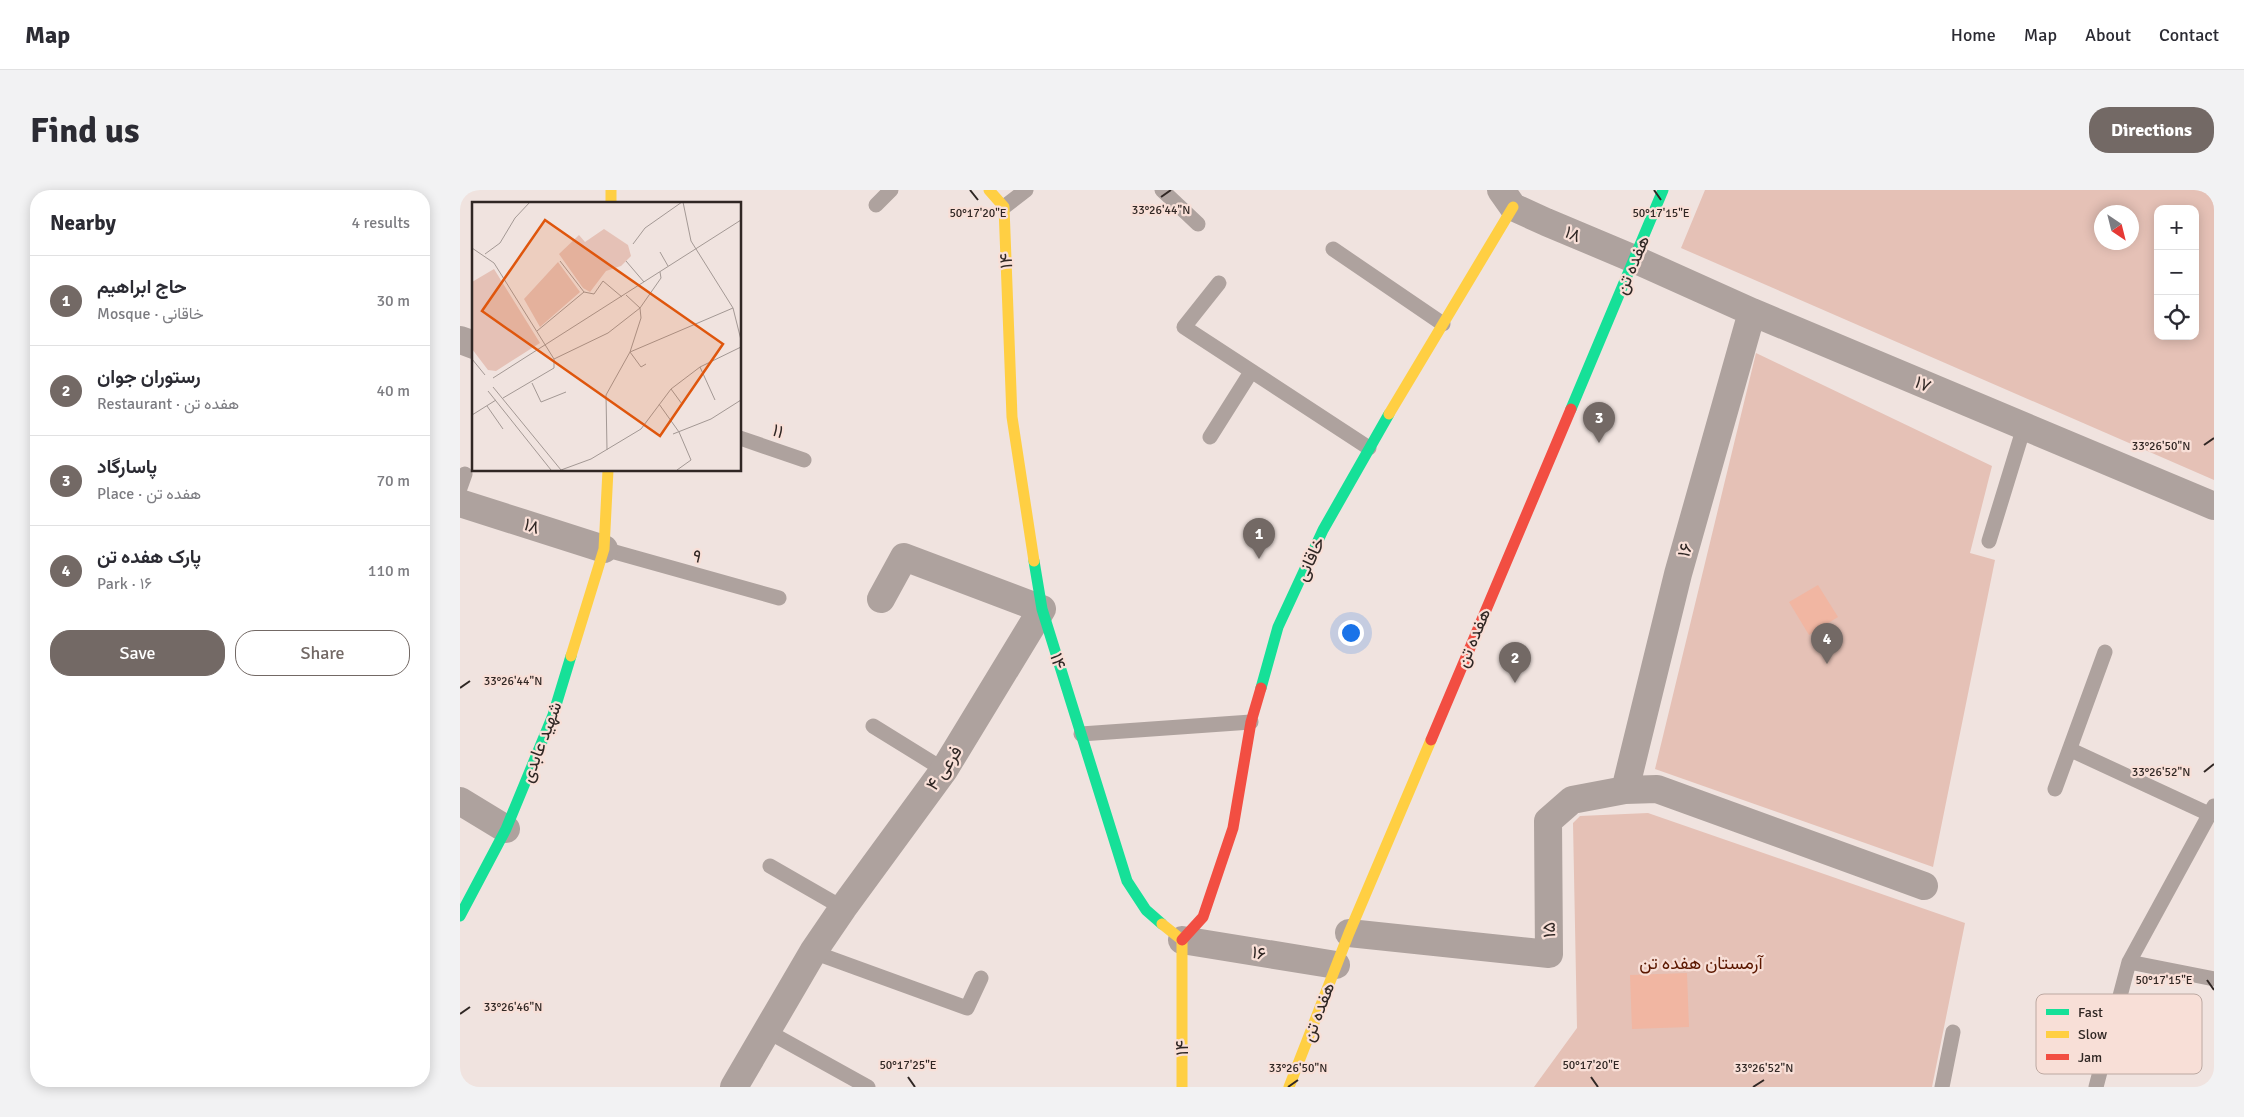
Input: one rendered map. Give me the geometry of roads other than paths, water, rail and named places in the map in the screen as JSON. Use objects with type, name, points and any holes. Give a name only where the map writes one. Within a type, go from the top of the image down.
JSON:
[{"type":"street","points":[[989,190],[1004,207]]},
{"type":"street","name":"هفده تن","points":[[1288,1087],[1349,933],[1663,190]]},
{"type":"street","name":"۱۸","points":[[1507,198],[1634,259]]},
{"type":"street","name":"خاقانی","points":[[1182,940],[1203,917],[1233,828],[1251,722],[1278,627],[1324,530],[1369,448],[1443,324],[1507,198]]},
{"type":"street","name":"۱۴","points":[[1004,207],[1012,417],[1042,610],[1127,881],[1146,910],[1182,940],[1182,1087]]},
{"type":"street","name":"۱۷","points":[[1634,259],[1752,312],[2214,506]]},
{"type":"street","name":"۱۶","points":[[1625,790],[1678,574],[1752,312]]},
{"type":"street","points":[[460,340],[472,344]]},
{"type":"street","name":"شهید عابدی","points":[[460,916],[506,829],[553,715],[604,549],[608,471]]},
{"type":"street","name":"۱۸","points":[[460,503],[604,549]]},
{"type":"street","points":[[880,599],[904,557],[1042,610]]},
{"type":"street","name":"فرعی ۴","points":[[734,1087],[812,952],[944,770],[1042,610]]},
{"type":"street","points":[[1625,790],[1657,788],[1924,886]]},
{"type":"street","name":"۱۵","points":[[1349,933],[1549,954],[1548,821],[1572,800],[1625,790]]},
{"type":"street","points":[[460,801],[506,829]]},
{"type":"street","name":"۱۶","points":[[1182,940],[1336,965]]},
{"type":"lane","points":[[876,205],[891,190]]},
{"type":"lane","points":[[1004,207],[1026,190]]},
{"type":"lane","points":[[1162,190],[1198,224]]},
{"type":"lane","points":[[1333,249],[1443,324]]},
{"type":"lane","points":[[1219,283],[1184,327],[1369,448]]},
{"type":"lane","points":[[1210,437],[1251,372]]},
{"type":"lane","points":[[1989,541],[2024,427]]},
{"type":"lane","name":"۱۱","points":[[741,438],[804,460]]},
{"type":"lane","name":"۹","points":[[604,549],[780,598]]},
{"type":"lane","points":[[2055,789],[2106,652]]},
{"type":"lane","points":[[1081,734],[1251,722]]},
{"type":"lane","points":[[874,726],[944,770]]},
{"type":"lane","points":[[2071,750],[2212,810],[2129,962],[2121,994]]},
{"type":"lane","points":[[770,866],[843,908]]},
{"type":"lane","points":[[812,952],[967,1008],[982,978]]},
{"type":"lane","points":[[2129,962],[2214,979]]},
{"type":"lane","points":[[767,1031],[868,1087]]},
{"type":"lane","points":[[1942,1087],[1953,1032]]},
{"type":"lane","points":[[2096,1087],[2099,1074]]},
{"type":"place","name":"پاسارگاد","points":[[1599,443]]},
{"type":"place","name":"حاج ابراهیم","points":[[1259,559]]},
{"type":"place","name":"پارک هفده تن","points":[[1827,664]]},
{"type":"place","name":"رستوران جوان","points":[[1515,683]]},
{"type":"park label","name":"آرمستان هفده تن","points":[[1701,963]]}]
